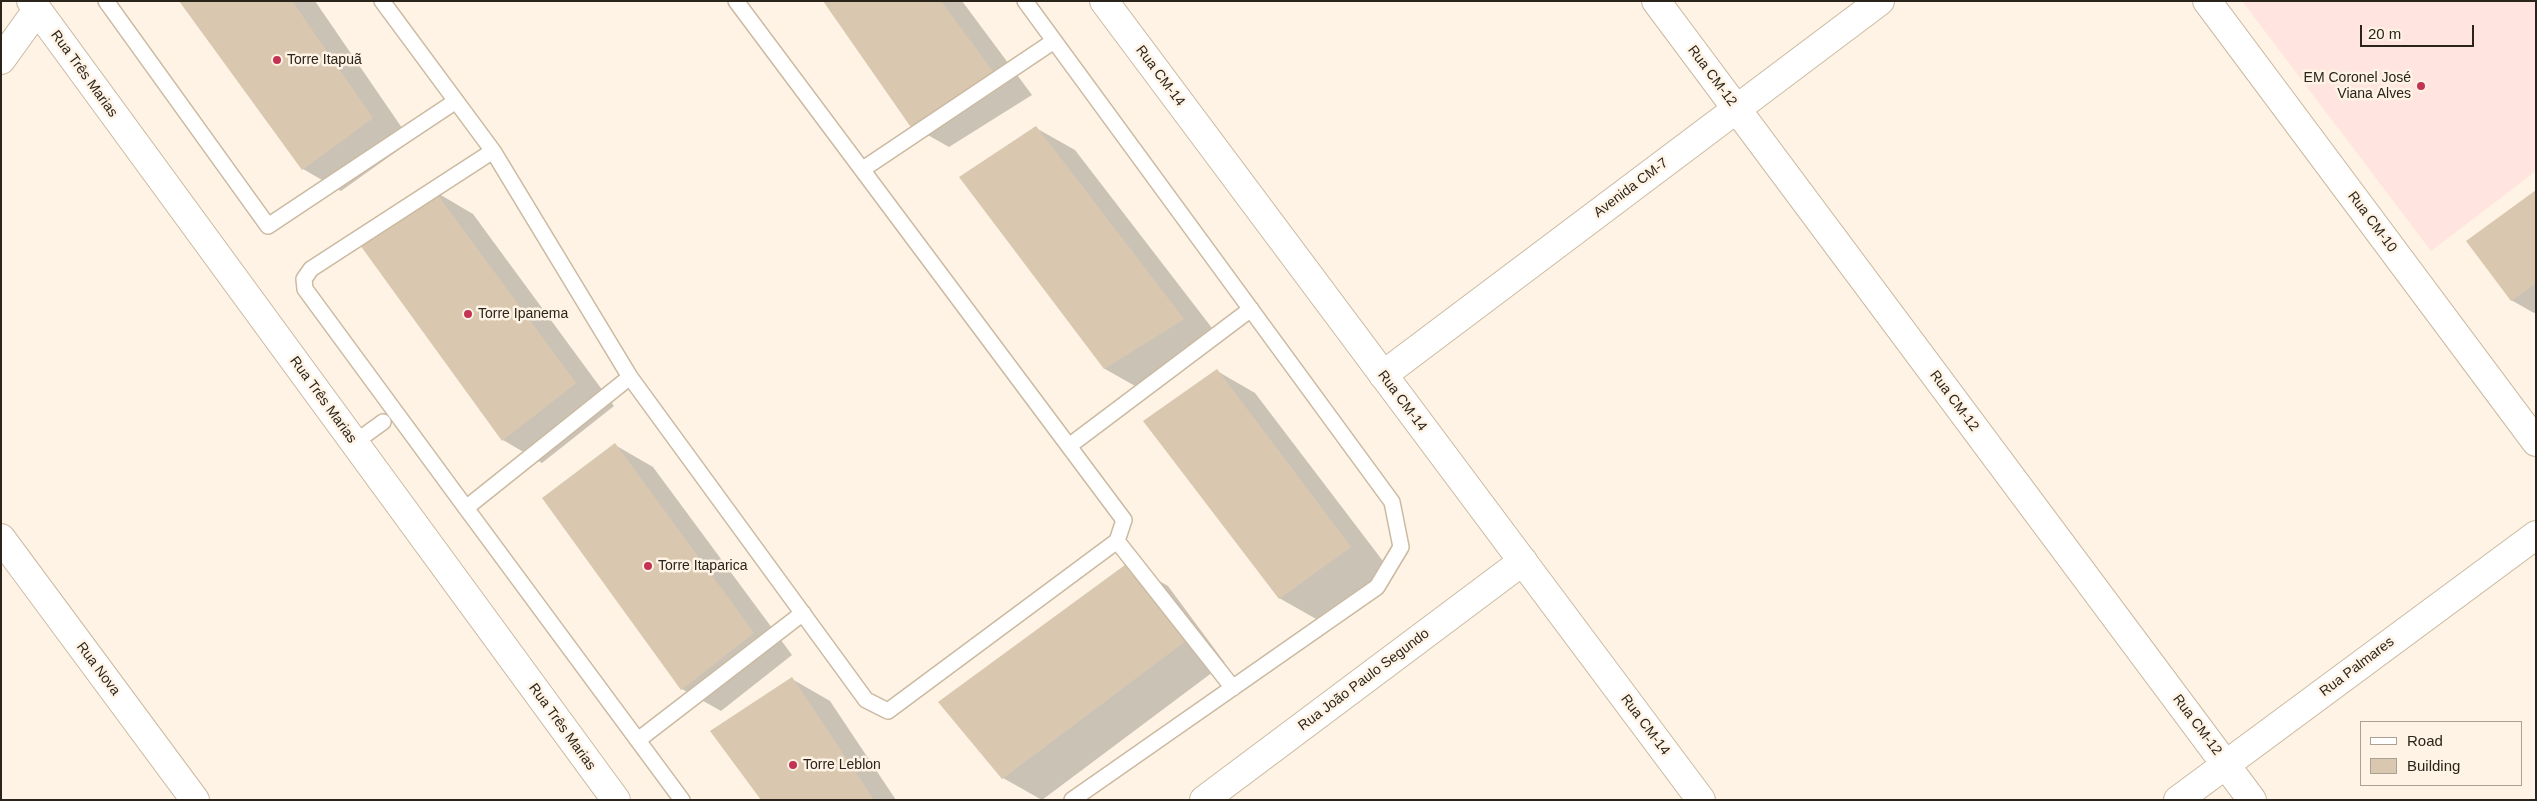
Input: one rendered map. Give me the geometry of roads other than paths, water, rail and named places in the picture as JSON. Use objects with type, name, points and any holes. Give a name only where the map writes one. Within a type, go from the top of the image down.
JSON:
[{"type":"street","name":"Rua CM-14","points":[[1104,1],[1701,800]]},
{"type":"street","name":"Rua CM-12","points":[[1656,1],[2252,800]]},
{"type":"street","name":"Avenida CM-7","points":[[1383,375],[1880,1]]},
{"type":"street","name":"Rua CM-10","points":[[2207,1],[2536,442]]},
{"type":"street","points":[[1,60],[34,6]]},
{"type":"street","name":"Rua Três Marias","points":[[34,6],[616,800]]},
{"type":"street","name":"Rua Palmares","points":[[2178,800],[2536,535]]},
{"type":"street","name":"Rua Nova","points":[[1,538],[196,800]]},
{"type":"street","name":"Rua João Paulo Segundo","points":[[1204,800],[1523,561]]},
{"type":"lane","points":[[106,1],[268,226],[456,101]]},
{"type":"lane","points":[[382,1],[492,151],[630,377],[866,700],[888,711],[1117,541],[1124,520],[736,1]]},
{"type":"lane","points":[[1025,1],[1392,502],[1401,547],[1377,587],[1072,800]]},
{"type":"lane","points":[[863,169],[1054,41]]},
{"type":"lane","points":[[492,151],[311,269],[304,278],[305,289],[682,800]]},
{"type":"lane","points":[[1069,446],[1251,309]]},
{"type":"lane","points":[[466,508],[630,377]]},
{"type":"lane","points":[[354,443],[383,422]]},
{"type":"lane","points":[[1117,541],[1233,688]]},
{"type":"lane","points":[[638,740],[803,613]]},
{"type":"place","name":"Torre Itapuã","points":[[277,60]]},
{"type":"place","name":"EM Coronel José Viana Alves","points":[[2421,86]]},
{"type":"place","name":"Torre Ipanema","points":[[468,314]]},
{"type":"place","name":"Torre Itaparica","points":[[648,566]]},
{"type":"place","name":"Torre Leblon","points":[[793,765]]}]
